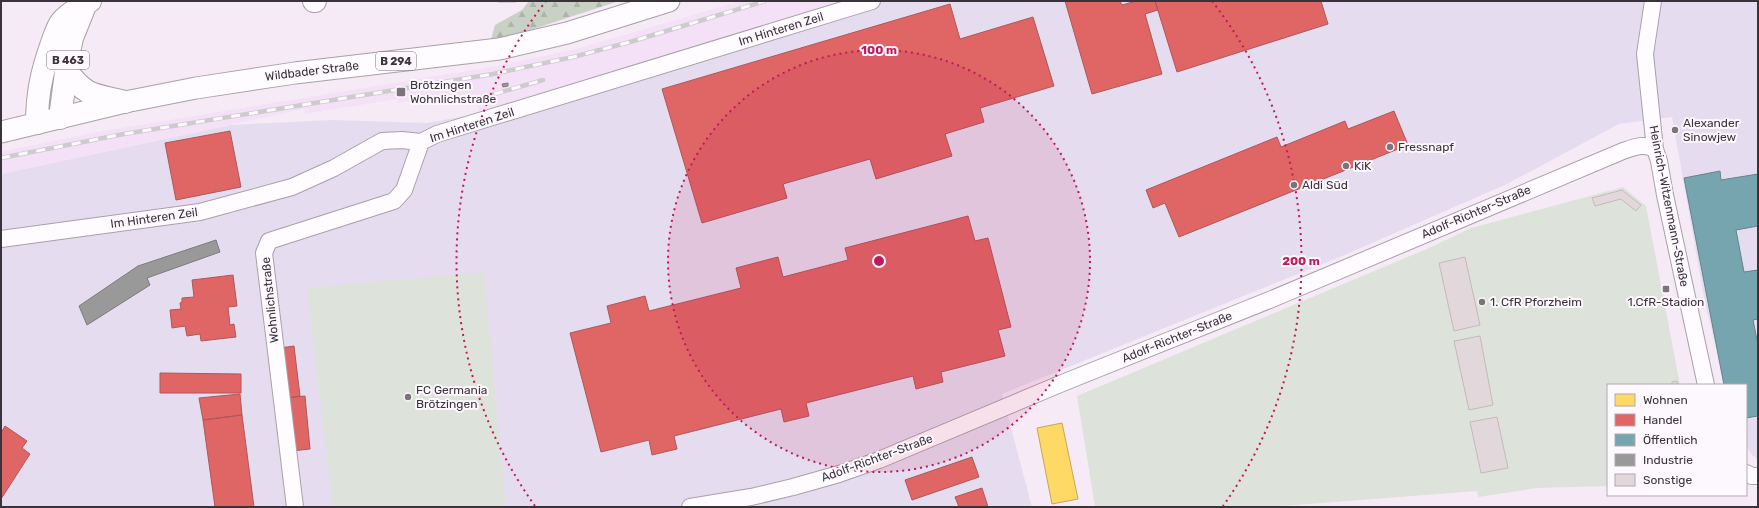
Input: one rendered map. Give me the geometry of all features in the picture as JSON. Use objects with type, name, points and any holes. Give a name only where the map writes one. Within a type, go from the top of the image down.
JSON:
[{"type":"highway","name":"B 463","points":[[60,118],[72,38],[88,2]]},
{"type":"highway","name":"B 463","points":[[37,124],[38,90],[45,62],[57,30],[62,21],[72,11],[88,2]]},
{"type":"highway","name":"B 463","points":[[66,70],[77,84],[86,92],[125,102]]},
{"type":"main road","name":"Wildbader Straße","points":[[1,132],[125,102],[196,88],[295,73],[499,49],[568,33],[669,1]]},
{"type":"street","name":"Im Hinteren Zeil","points":[[1,239],[200,212],[292,187],[334,168],[382,141],[402,140],[421,142],[437,134],[872,1]]},
{"type":"street","name":"Heinrich-Witzenmann-Straße","points":[[1653,1],[1645,54],[1655,149],[1659,160],[1665,195],[1706,384]]},
{"type":"street","name":"Wohnlichstraße","points":[[295,507],[264,253],[269,241],[394,201],[404,190],[421,142]]},
{"type":"street","name":"Adolf-Richter-Straße","points":[[690,507],[751,497],[793,487],[839,474],[879,460],[1065,382],[1272,299],[1623,151],[1648,145],[1655,149]]},
{"type":"shaded area","points":[[740,1],[846,1],[481,113],[471,97],[426,104],[413,97],[413,100],[398,103],[397,99],[305,114],[304,109],[1,174],[1,152],[97,132],[497,66],[580,48]]},
{"type":"shaded area","points":[[846,1],[1758,1],[1758,460],[1752,455],[1747,448],[1747,384],[1725,384],[1705,303],[1672,117],[1619,124],[1507,184],[1347,254],[1002,394],[1032,507],[1,507],[1,174],[230,125],[333,120],[427,123],[481,113]]},
{"type":"shaded area","name":"1. CfR Pforzheim","points":[[1623,187],[1646,206],[1680,384],[1607,384],[1607,486],[1537,488],[1478,497],[1477,491],[1270,507],[1095,507],[1077,396],[1429,248],[1471,228]]},
{"type":"shaded area","name":"FC Germania Brötzingen","points":[[484,272],[506,507],[333,507],[307,288]]},
{"type":"green space","points":[[529,1],[619,1],[490,43],[495,25],[522,10]]},
{"type":"building: Wohnen","points":[[1062,423],[1078,499],[1052,504],[1037,428]]},
{"type":"building: Handel","points":[[1065,1],[1120,1],[1122,5],[1136,1],[1155,1],[1158,10],[1145,14],[1162,74],[1092,94]]},
{"type":"building: Handel","points":[[1155,1],[1321,1],[1328,24],[1177,72]]},
{"type":"building: Handel","points":[[950,4],[960,39],[1033,17],[1054,86],[980,108],[984,122],[945,134],[952,156],[876,179],[870,159],[783,184],[787,198],[702,223],[662,89]]},
{"type":"building: Handel","points":[[1394,111],[1408,145],[1179,237],[1165,203],[1153,208],[1146,190],[1277,137],[1281,147],[1345,121],[1348,129]]},
{"type":"building: Handel","points":[[230,131],[241,187],[176,200],[165,143]]},
{"type":"building: Handel","points":[[968,216],[975,241],[988,238],[1011,327],[998,330],[1005,356],[941,372],[943,382],[916,389],[913,376],[806,403],[809,416],[784,422],[781,409],[674,436],[677,449],[652,455],[649,440],[601,452],[570,333],[611,323],[607,306],[645,296],[649,311],[741,288],[736,268],[778,257],[783,277],[848,260],[845,248]]},
{"type":"building: Handel","points":[[233,275],[237,306],[228,307],[230,325],[234,324],[236,337],[201,341],[200,334],[187,336],[185,326],[172,328],[170,310],[181,309],[180,303],[182,302],[182,298],[194,297],[192,280]]},
{"type":"building: Handel","points":[[294,346],[300,396],[286,398],[280,348]]},
{"type":"building: Handel","points":[[160,373],[241,374],[241,393],[160,393]]},
{"type":"building: Handel","points":[[240,394],[242,415],[203,420],[199,398]]},
{"type":"building: Handel","points":[[305,396],[310,449],[292,451],[286,398]]},
{"type":"building: Handel","points":[[242,415],[254,507],[215,507],[203,420]]},
{"type":"building: Handel","points":[[5,426],[27,441],[22,448],[30,454],[1,499],[1,433]]},
{"type":"building: Handel","points":[[972,457],[979,477],[912,500],[905,480]]},
{"type":"building: Handel","points":[[982,488],[988,507],[959,507],[955,497]]},
{"type":"building: Öffentlich","points":[[1720,171],[1721,180],[1758,174],[1758,226],[1736,230],[1744,272],[1758,270],[1758,319],[1753,320],[1758,345],[1758,416],[1747,418],[1747,384],[1724,384],[1684,178]]},
{"type":"building: Industrie","points":[[508,83],[508,86],[503,87],[502,84]]},
{"type":"building: Industrie","points":[[216,240],[220,252],[147,278],[150,285],[87,325],[79,306],[138,266]]},
{"type":"building: Sonstige","points":[[516,1],[516,2],[498,2]]},
{"type":"building: Sonstige","points":[[1622,190],[1641,205],[1636,211],[1621,199],[1595,206],[1592,198]]},
{"type":"building: Sonstige","points":[[1465,257],[1480,325],[1454,331],[1439,263]]},
{"type":"building: Sonstige","points":[[1480,336],[1493,405],[1469,410],[1454,341]]},
{"type":"building: Sonstige","points":[[1677,381],[1678,384],[1672,384],[1672,382]]},
{"type":"building: Sonstige","points":[[1497,417],[1508,468],[1481,473],[1470,422]]},
{"type":"railway","points":[[1,158],[124,134],[493,74],[573,57],[630,42],[765,1]]},
{"type":"railway","points":[[477,99],[543,80]]},
{"type":"place","name":"Brötzingen Wohnlichstraße","points":[[401,92]]},
{"type":"place","name":"Alexander Sinowjew","points":[[1675,130]]},
{"type":"place","name":"Fressnapf","points":[[1390,147]]},
{"type":"place","name":"KiK","points":[[1346,166]]},
{"type":"place","name":"Aldi Süd","points":[[1294,185]]},
{"type":"place","name":"1.CfR-Stadion","points":[[1666,289]]},
{"type":"place","name":"1. CfR Pforzheim","points":[[1482,302]]},
{"type":"place","name":"FC Germania Brötzingen","points":[[408,397]]}]
